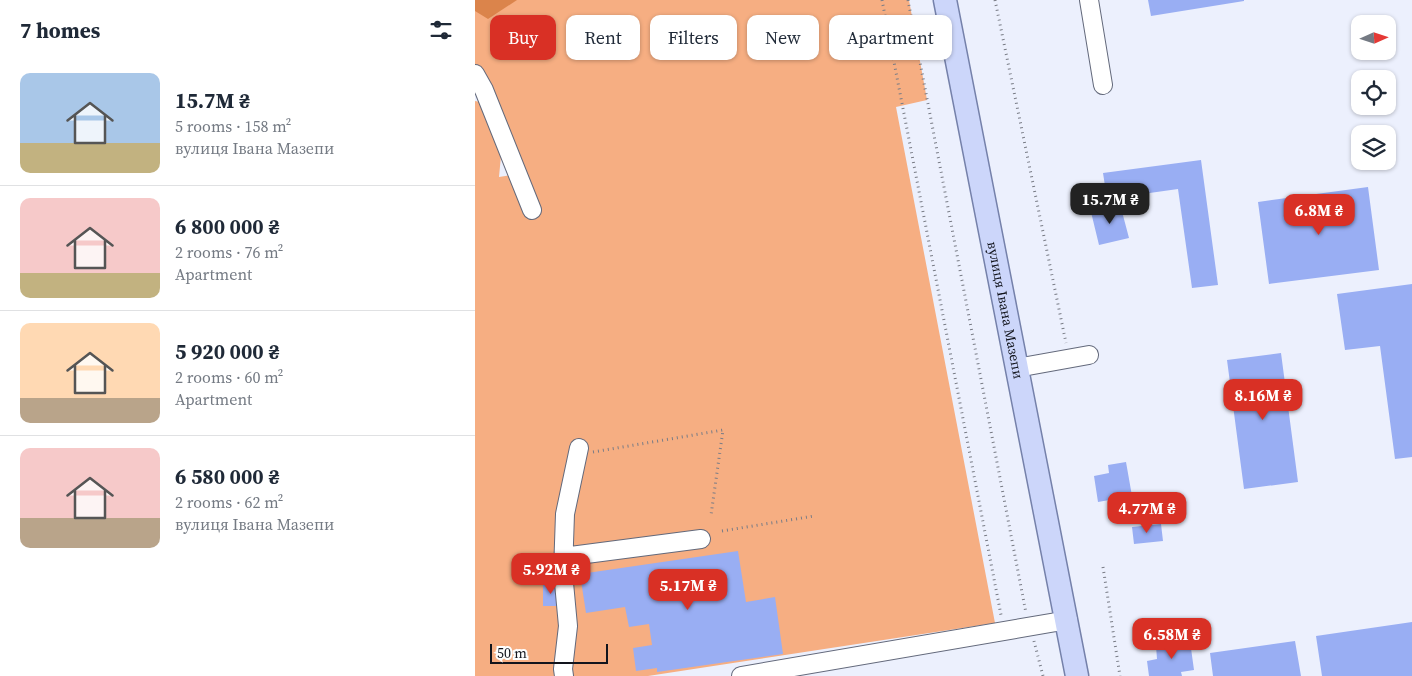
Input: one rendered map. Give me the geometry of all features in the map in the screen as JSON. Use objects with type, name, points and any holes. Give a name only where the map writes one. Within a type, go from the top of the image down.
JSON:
[{"type":"main road","name":"вулиця Івана Мазепи","points":[[945,0],[1068,620],[1077,676]]},
{"type":"lane","points":[[1089,0],[1103,85]]},
{"type":"lane","points":[[475,74],[484,90],[532,210]]},
{"type":"lane","points":[[1017,368],[1089,355]]},
{"type":"lane","points":[[564,676],[563,669],[568,626],[563,572],[565,514],[578,451]]},
{"type":"lane","points":[[563,557],[701,539]]},
{"type":"lane","points":[[741,676],[1027,619],[1068,620]]},
{"type":"path","points":[[882,0],[1001,615],[1009,613]]},
{"type":"path","points":[[908,0],[1027,619],[1041,662],[1043,676]]},
{"type":"path","points":[[995,0],[1069,358]]},
{"type":"path","points":[[578,451],[723,430],[711,515]]},
{"type":"path","points":[[722,531],[814,516]]},
{"type":"path","points":[[1103,567],[1120,676]]},
{"type":"path","points":[[1017,612],[1027,619]]},
{"type":"shaded area","points":[[475,0],[909,0],[912,15],[829,15],[829,60],[920,60],[927,100],[896,107],[995,623],[648,676],[475,676],[475,101],[485,103],[502,145],[499,177],[517,174],[475,74]]},
{"type":"shaded area","points":[[475,0],[517,0],[494,15],[490,15],[488,19],[475,11]]},
{"type":"building","points":[[1148,0],[1244,0],[1244,1],[1151,16]]},
{"type":"building","points":[[1201,160],[1218,285],[1192,288],[1178,189],[1107,199],[1103,173]]},
{"type":"building","points":[[1368,187],[1379,270],[1269,284],[1258,202]]},
{"type":"building","points":[[1120,204],[1129,238],[1099,245],[1091,212]]},
{"type":"building","points":[[1412,284],[1412,457],[1395,459],[1380,346],[1345,350],[1337,294]]},
{"type":"building","points":[[1281,353],[1298,482],[1244,489],[1227,360]]},
{"type":"building","points":[[1126,462],[1132,496],[1098,502],[1094,476],[1109,473],[1108,465]]},
{"type":"building","points":[[1161,524],[1163,541],[1134,544],[1132,527]]},
{"type":"building","points":[[738,551],[746,602],[775,597],[783,654],[657,672],[657,668],[636,671],[633,648],[652,645],[649,624],[629,627],[625,607],[586,613],[580,574]]},
{"type":"building","points":[[543,584],[559,585],[558,606],[543,606]]},
{"type":"building","points":[[1412,622],[1412,676],[1322,676],[1316,636]]},
{"type":"building","points":[[1190,641],[1194,670],[1181,672],[1182,676],[1149,676],[1147,661],[1157,659],[1156,646]]},
{"type":"building","points":[[1295,641],[1301,676],[1213,676],[1210,653]]}]
